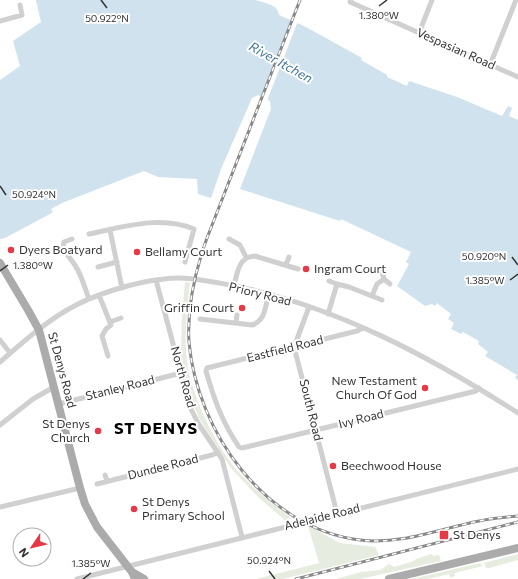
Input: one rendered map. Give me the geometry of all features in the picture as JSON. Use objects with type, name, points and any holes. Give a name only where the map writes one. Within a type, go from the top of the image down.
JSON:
[{"type":"main road","name":"St Denys Road","points":[[0,264],[39,330],[80,488],[91,516],[97,527],[131,572],[144,579]]},
{"type":"main road","points":[[389,579],[518,548]]},
{"type":"street","points":[[419,33],[432,0]]},
{"type":"street","points":[[490,64],[516,0]]},
{"type":"street","name":"Vespasian Road","points":[[351,1],[518,77]]},
{"type":"street","points":[[0,21],[22,15],[20,5]]},
{"type":"street","points":[[89,234],[140,223],[160,222],[189,227],[194,229],[185,262]]},
{"type":"street","points":[[110,230],[122,288]]},
{"type":"street","points":[[72,239],[64,242],[63,245],[66,253],[77,267],[89,299]]},
{"type":"street","points":[[229,240],[240,245],[246,257]]},
{"type":"street","points":[[234,286],[241,262],[246,257],[255,256],[298,269]]},
{"type":"street","points":[[286,265],[288,257]]},
{"type":"street","points":[[98,267],[117,262]]},
{"type":"street","points":[[382,272],[384,279],[390,284]]},
{"type":"street","name":"Priory Road","points":[[0,362],[61,314],[89,299],[122,288],[156,280],[184,278],[234,286],[268,294],[309,307],[363,328],[409,349],[479,388],[518,412]]},
{"type":"street","points":[[372,296],[377,284],[384,279]]},
{"type":"street","name":"North Road","points":[[156,280],[190,407],[198,423],[222,459],[242,537]]},
{"type":"street","points":[[329,281],[382,300]]},
{"type":"street","points":[[328,314],[337,284]]},
{"type":"street","points":[[200,319],[252,325],[259,322],[263,315],[268,294]]},
{"type":"street","points":[[99,295],[111,325],[106,329],[102,336],[108,356]]},
{"type":"street","points":[[294,347],[309,307]]},
{"type":"street","points":[[236,322],[237,315]]},
{"type":"street","points":[[110,322],[121,318]]},
{"type":"street","name":"Eastfield Road","points":[[242,448],[239,447],[233,438],[218,410],[206,371],[207,368],[357,331],[363,328]]},
{"type":"street","points":[[0,340],[10,354]]},
{"type":"street","name":"South Road","points":[[294,347],[337,513]]},
{"type":"street","name":"Stanley Road","points":[[59,404],[181,373]]},
{"type":"street","points":[[0,425],[33,400],[54,387]]},
{"type":"street","name":"Ivy Road","points":[[242,448],[476,391],[479,388]]},
{"type":"street","name":"Dundee Road","points":[[97,484],[212,456],[218,452]]},
{"type":"street","name":"Adelaide Road","points":[[77,579],[131,572],[242,537],[518,468]]},
{"type":"street","points":[[105,475],[107,481]]},
{"type":"street","points":[[0,507],[80,488]]},
{"type":"shaded area","points":[[185,282],[190,283],[186,325],[188,368],[200,407],[212,433],[234,467],[261,494],[291,518],[287,522],[257,496],[231,468],[200,420],[192,401],[179,351],[181,348]]},
{"type":"shaded area","points":[[308,526],[340,543],[375,547],[379,555],[283,579],[256,579],[319,563]]},
{"type":"shaded area","points":[[432,554],[433,556],[439,555],[441,561],[360,579],[336,579],[361,572],[380,570],[389,564],[394,567]]},
{"type":"shaded area","points":[[518,554],[518,560],[489,568],[486,568],[484,563]]},
{"type":"shaded area","points":[[480,563],[483,566],[454,573],[455,576],[450,578],[449,574],[428,579],[412,579]]},
{"type":"water","name":"River Itchen","points":[[36,0],[255,0],[273,6],[278,11],[279,15],[304,26],[362,58],[361,60],[387,75],[387,77],[407,86],[409,81],[457,97],[502,116],[508,106],[512,108],[509,116],[518,120],[518,380],[515,378],[517,375],[485,356],[488,352],[478,344],[479,341],[463,332],[461,334],[451,329],[454,323],[448,319],[451,314],[437,303],[435,306],[432,304],[425,306],[397,286],[409,264],[406,262],[411,252],[341,219],[340,221],[240,189],[271,109],[270,101],[258,95],[252,98],[221,169],[211,198],[198,194],[197,179],[158,177],[144,171],[62,203],[51,209],[53,212],[48,215],[5,238],[0,239],[0,80],[20,66],[13,41],[41,22]]},
{"type":"pier","points":[[291,19],[298,21],[267,101],[260,98]]},
{"type":"railway","points":[[300,0],[207,238],[193,289],[189,315],[189,342],[195,376],[206,409],[222,441],[242,470],[266,496],[294,517],[326,532],[360,540],[390,540],[420,535],[484,520],[518,516]]},
{"type":"railway","points":[[296,579],[518,522]]},
{"type":"place","name":"Dyers Boatyard","points":[[11,250]]},
{"type":"place","name":"Bellamy Court","points":[[137,252]]},
{"type":"place","name":"Ingram Court","points":[[306,269]]},
{"type":"place","name":"Griffin Court","points":[[242,308]]},
{"type":"place","name":"New Testament Church Of God","points":[[425,388]]},
{"type":"place","name":"St Denys Church","points":[[98,431]]},
{"type":"place","name":"Beechwood House","points":[[333,466]]},
{"type":"place","name":"St Denys Primary School","points":[[134,509]]},
{"type":"place","name":"St Denys","points":[[444,535]]},
{"type":"district","name":"ST DENYS","points":[[156,428]]}]
